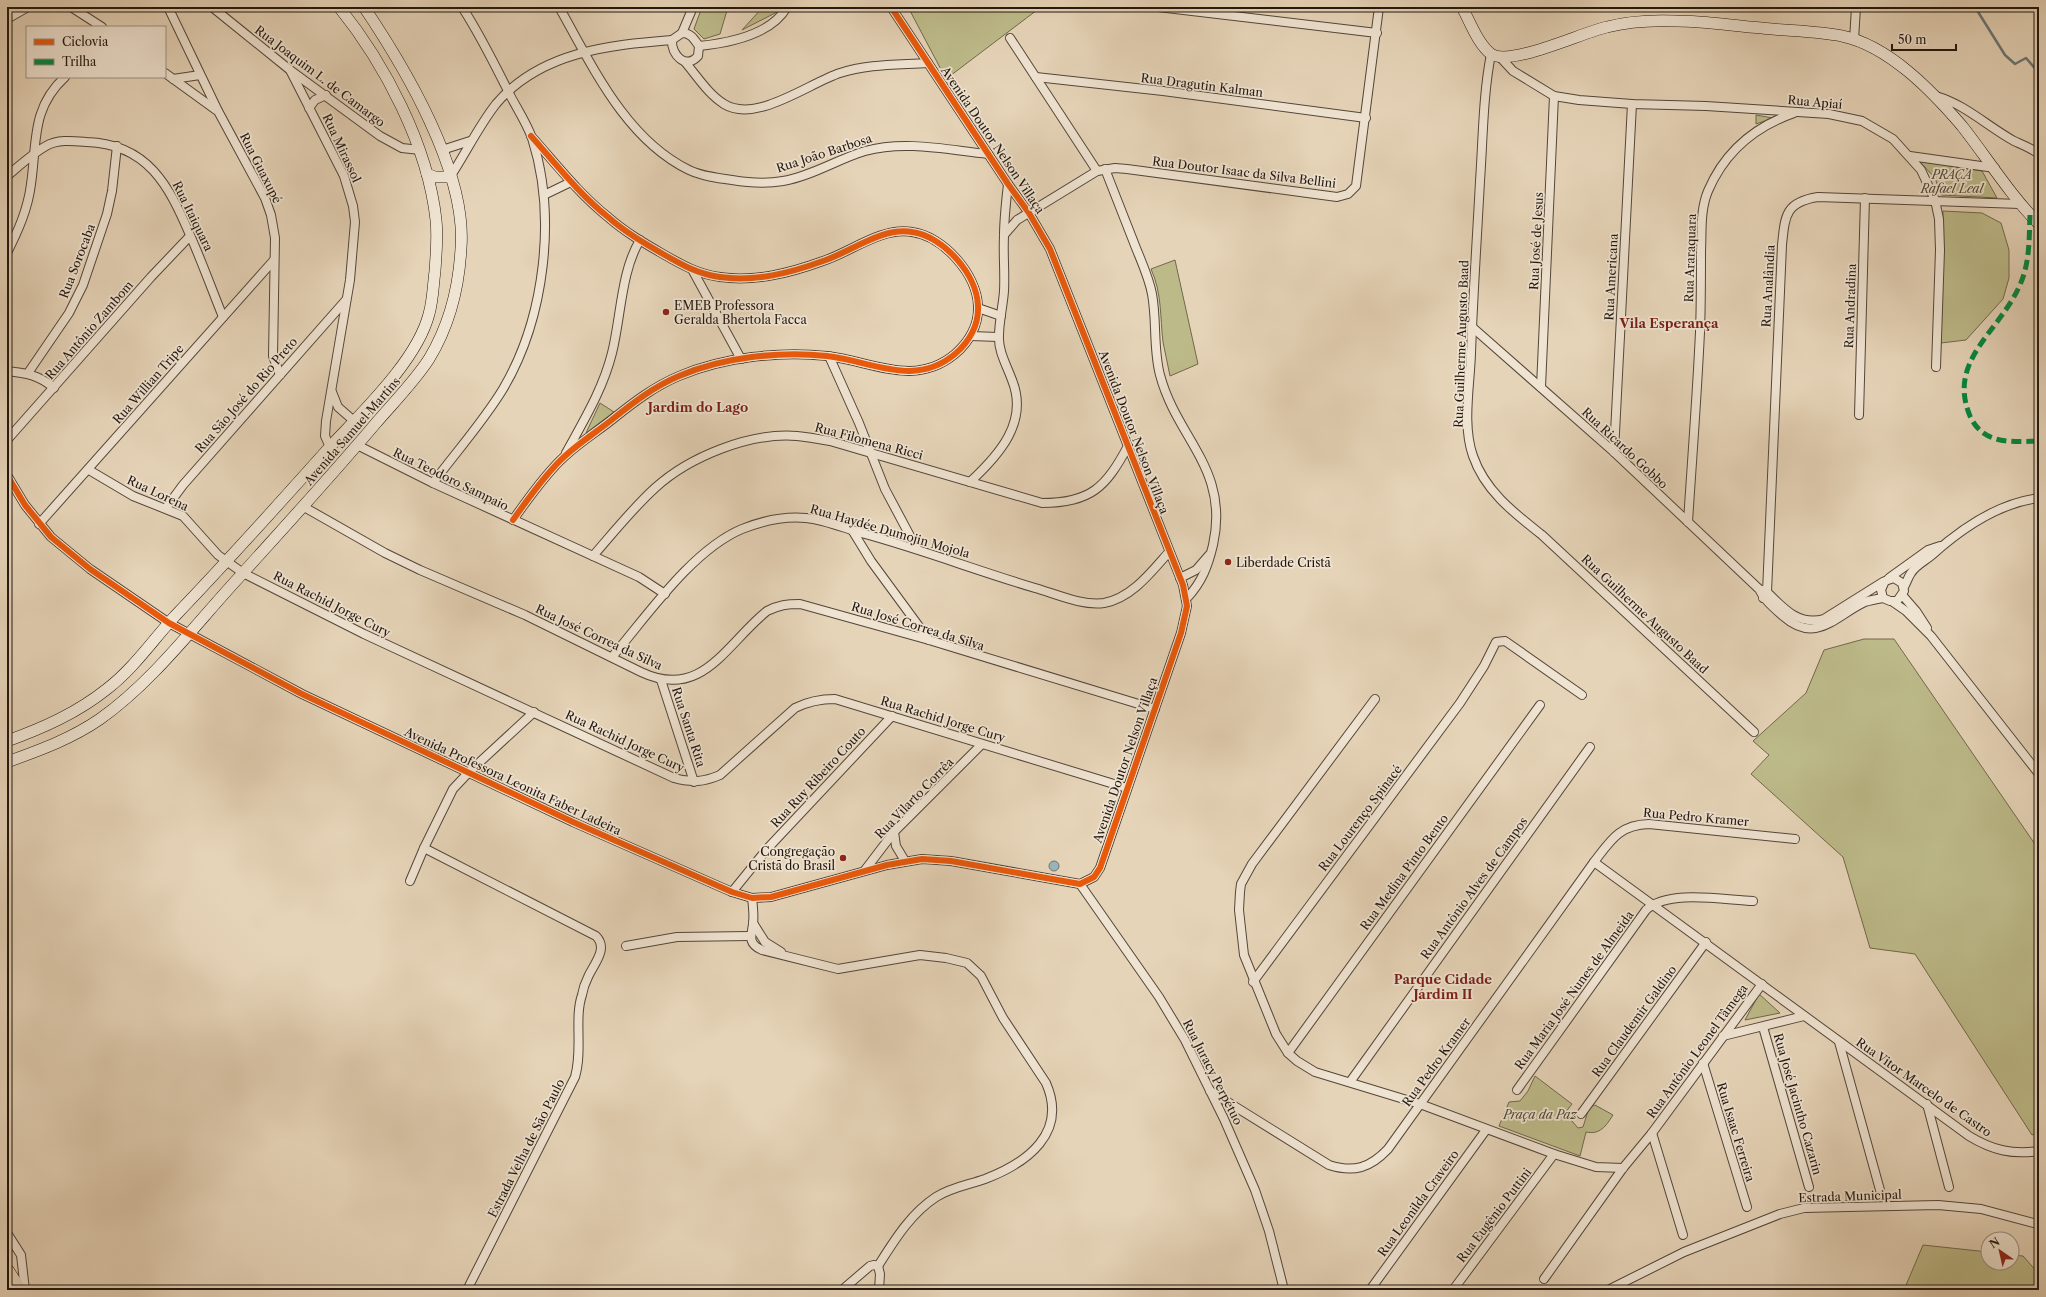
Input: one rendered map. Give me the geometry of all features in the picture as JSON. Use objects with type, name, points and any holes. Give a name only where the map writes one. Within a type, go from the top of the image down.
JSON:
[{"type":"main road","name":"Avenida Samuel Martins","points":[[7,741],[63,718],[108,689],[126,673],[169,623],[227,562],[354,421],[397,371],[412,350],[429,315],[432,300],[437,245],[433,198],[420,150],[407,120],[379,67],[358,33],[339,7]]},
{"type":"main road","name":"Avenida Samuel Martins","points":[[7,762],[58,744],[101,718],[140,686],[304,507],[348,456],[428,361],[447,322],[454,300],[462,245],[460,216],[450,177],[442,150],[414,90],[364,7]]},
{"type":"main road","points":[[1462,7],[1478,37],[1496,56],[1514,57],[1531,53],[1606,27],[1647,21],[1693,22],[1828,34],[1854,40],[1871,47],[1906,70],[1935,96],[1995,168],[2020,204],[2039,224]]},
{"type":"main road","points":[[420,150],[442,150]]},
{"type":"main road","points":[[427,174],[443,178],[450,177]]},
{"type":"main road","points":[[354,421],[368,432]]},
{"type":"main road","points":[[330,447],[348,456]]},
{"type":"main road","points":[[7,1270],[20,1290]]},
{"type":"street","points":[[7,19],[28,7]]},
{"type":"street","points":[[71,7],[100,26]]},
{"type":"street","points":[[168,7],[218,111]]},
{"type":"street","name":"Rua Joaquim L. de Camargo","points":[[212,7],[290,70],[391,143],[402,148],[420,150]]},
{"type":"street","points":[[462,7],[481,37],[531,136],[571,182],[609,218],[640,240],[693,270],[720,277],[756,278],[780,274],[826,260],[887,233],[901,231],[914,232],[939,243],[956,258],[973,286],[978,308],[971,336],[954,355],[932,368],[920,371],[889,369],[829,356],[800,355],[741,359],[679,376],[653,390],[564,456]]},
{"type":"street","name":"Rua João Barbosa","points":[[559,7],[584,51],[622,111],[642,135],[660,150],[688,169],[710,177],[754,183],[784,181],[881,147],[923,147],[988,154]]},
{"type":"street","points":[[450,177],[470,141],[496,104],[508,92],[539,70],[566,57],[584,51],[632,43],[672,40],[682,33],[693,7]]},
{"type":"street","points":[[699,46],[727,42],[766,28],[780,18],[787,7]]},
{"type":"street","points":[[1158,7],[1377,33]]},
{"type":"street","name":"Rua Doutor Isaac da Silva Bellini","points":[[1101,170],[1126,169],[1337,197],[1344,196],[1356,186],[1380,7]]},
{"type":"street","points":[[1854,40],[1856,7]]},
{"type":"street","name":"Avenida Doutor Nelson Villaça","points":[[893,8],[988,154],[1029,213],[1050,249],[1187,598],[1186,617],[1181,634],[1100,868],[1094,877],[1080,884]]},
{"type":"street","points":[[682,33],[686,33],[692,37],[699,46],[698,56],[690,62],[685,62]]},
{"type":"street","points":[[1010,38],[1101,170],[1150,285],[1154,306],[1157,363],[1160,377],[1170,401],[1203,462],[1210,479],[1216,511],[1216,531],[1202,580],[1187,598]]},
{"type":"street","points":[[672,40],[673,51],[685,62],[713,95],[725,104],[742,110],[767,105],[842,72],[859,69],[928,63]]},
{"type":"street","name":"Rua Apiaí","points":[[1496,56],[1514,71],[1554,96],[1579,100],[1632,104],[1706,106],[1829,114],[1862,121],[1893,139],[1910,156],[1921,170],[1935,200],[1940,232],[1936,367]]},
{"type":"street","name":"Rua Guilherme Augusto Baad","points":[[1496,56],[1485,98],[1468,418],[1472,454],[1485,481],[1512,511],[1542,535],[1754,732]]},
{"type":"street","name":"Rua Mirassol","points":[[290,70],[344,176],[353,206],[355,239],[341,336],[325,429],[326,440],[330,447]]},
{"type":"street","name":"Rua Guaxupé","points":[[166,74],[218,111],[265,198],[271,215],[275,238],[272,356],[280,375]]},
{"type":"street","points":[[173,79],[200,75]]},
{"type":"street","name":"Rua Dragutin Kalman","points":[[1036,77],[1163,91],[1366,118]]},
{"type":"street","points":[[7,253],[27,209],[37,121],[45,102],[54,87],[64,78]]},
{"type":"street","points":[[309,108],[315,100],[326,95]]},
{"type":"street","name":"Rua José de Jesus","points":[[1541,387],[1554,96]]},
{"type":"street","points":[[1935,96],[1952,101],[1965,108],[2014,141],[2036,147],[2039,154]]},
{"type":"street","name":"Rua Americana","points":[[1614,452],[1632,104]]},
{"type":"street","name":"Rua Araraquara","points":[[1688,522],[1700,333],[1702,215],[1707,193],[1727,158],[1744,140],[1770,122],[1798,112]]},
{"type":"street","points":[[433,483],[496,399],[513,371],[531,319],[544,257],[544,195],[531,136]]},
{"type":"street","name":"Rua Itaiquara","points":[[7,176],[33,154],[47,145],[66,141],[93,142],[117,146],[141,159],[161,180],[176,203],[223,317]]},
{"type":"street","points":[[442,150],[470,141]]},
{"type":"street","name":"Rua Sorocaba","points":[[28,373],[69,313],[83,285],[107,214],[112,191],[117,146]]},
{"type":"street","points":[[1910,156],[1995,168]]},
{"type":"street","points":[[1004,235],[1013,224],[1029,213],[1101,170]]},
{"type":"street","points":[[544,195],[571,182]]},
{"type":"street","points":[[970,482],[994,458],[1004,445],[1016,420],[1018,407],[1017,394],[1002,353],[998,337],[1002,316],[1004,291],[1004,235],[1008,184]]},
{"type":"street","name":"Rua Analândia","points":[[1765,595],[1784,218],[1789,210],[1805,199],[1818,196],[2020,204]]},
{"type":"street","name":"Rua Andradina","points":[[1859,415],[1865,198]]},
{"type":"street","name":"Rua Antônio Zambom","points":[[7,440],[151,277],[190,236]]},
{"type":"street","points":[[513,520],[564,456],[595,401],[604,378],[618,328],[630,261],[640,240]]},
{"type":"street","name":"Rua Willian Tripe","points":[[39,524],[89,470],[274,260]]},
{"type":"street","points":[[693,270],[741,359]]},
{"type":"street","name":"Rua São José do Rio Preto","points":[[166,508],[183,485],[346,300]]},
{"type":"street","points":[[978,308],[1002,316]]},
{"type":"street","name":"Rua Ricardo Gobbo","points":[[1472,327],[1614,452],[1798,627],[1806,629],[1817,624]]},
{"type":"street","points":[[971,336],[998,337]]},
{"type":"street","points":[[829,356],[859,423],[885,489],[917,549]]},
{"type":"street","points":[[7,371],[28,373],[44,379],[54,388]]},
{"type":"street","points":[[332,391],[338,407],[354,421]]},
{"type":"street","name":"Rua Filomena Ricci","points":[[593,556],[655,487],[676,471],[722,449],[771,437],[796,436],[830,441],[1042,503],[1064,503],[1079,499],[1101,485],[1118,463],[1128,446]]},
{"type":"street","name":"Rua Teodoro Sampaio","points":[[357,445],[433,483],[640,577],[665,594]]},
{"type":"street","name":"Rua Lorena","points":[[89,470],[133,496],[166,508],[187,520],[211,548],[227,562]]},
{"type":"street","name":"Avenida Professora Leonita Faber Ladeira","points":[[7,475],[39,524],[51,537],[90,569],[169,623],[302,694],[573,822],[732,892],[752,898],[786,893],[865,870],[922,858],[951,861],[1080,884]]},
{"type":"street","points":[[1931,636],[1916,611],[1903,596],[1904,587],[1911,573],[1942,545],[2001,508],[2039,498]]},
{"type":"street","name":"Rua José Correa da Silva","points":[[304,507],[385,553],[420,570],[525,615],[661,680],[683,680],[703,672],[759,618],[777,606],[787,604],[815,608],[929,640],[1155,709]]},
{"type":"street","name":"Rua Haydée Dumojin Mojola","points":[[612,657],[665,594],[709,549],[742,529],[761,522],[787,518],[807,518],[917,549],[1020,583],[1080,601],[1092,603],[1104,603],[1116,600],[1128,593],[1140,583],[1169,552]]},
{"type":"street","points":[[852,530],[871,561],[929,640]]},
{"type":"street","points":[[1817,624],[1824,618],[1886,580],[1928,550],[1942,545]]},
{"type":"street","points":[[1180,578],[1196,570],[1211,551]]},
{"type":"street","name":"Rua Rachid Jorge Cury","points":[[227,562],[243,572],[364,634],[534,712],[664,774],[694,782],[710,779],[727,770],[782,718],[808,701],[821,698],[835,699],[1127,788]]},
{"type":"street","points":[[1886,580],[1898,580],[1904,587]]},
{"type":"street","points":[[1883,598],[1880,590],[1886,580]]},
{"type":"street","points":[[1893,602],[1903,596]]},
{"type":"street","points":[[1817,624],[1835,621],[1866,602],[1883,598],[1893,602],[1906,611],[1931,636],[2039,774]]},
{"type":"street","name":"Rua Lourenço Spinacé","points":[[1253,982],[1460,703],[1484,666],[1494,644],[1499,641],[1505,641],[1582,695]]},
{"type":"street","name":"Rua Santa Rita","points":[[661,680],[694,782]]},
{"type":"street","points":[[1375,699],[1252,864],[1241,884],[1239,910],[1244,955],[1253,982],[1276,1034],[1288,1053],[1297,1061],[1315,1072],[1420,1104],[1486,1130],[1554,1154],[1596,1167],[1623,1168]]},
{"type":"street","name":"Rua Medina Pinto Bento","points":[[1288,1053],[1540,705]]},
{"type":"street","points":[[410,881],[424,848],[453,789],[469,772],[534,712]]},
{"type":"street","name":"Rua Ruy Ribeiro Couto","points":[[732,892],[767,849],[892,716]]},
{"type":"street","name":"Rua Vilarto Corrêa","points":[[865,870],[894,832],[982,744]]},
{"type":"street","name":"Rua Antônio Alves de Campos","points":[[1350,1082],[1590,747]]},
{"type":"street","name":"Rua Pedro Kramer","points":[[1210,1091],[1329,1165],[1347,1169],[1367,1166],[1378,1159],[1420,1104],[1612,838],[1626,828],[1636,824],[1649,824],[1795,839]]},
{"type":"street","points":[[894,832],[896,846],[905,861]]},
{"type":"street","name":"Estrada Velha de São Paulo","points":[[424,848],[596,936],[601,946],[600,956],[588,977],[581,998],[580,1052],[575,1077],[469,1286]]},
{"type":"street","name":"Rua Vitor Marcelo de Castro","points":[[1594,862],[1706,942],[1839,1042],[1969,1136],[1995,1149],[2025,1153],[2039,1150]]},
{"type":"street","name":"Rua Juracy Perpétuo","points":[[1080,884],[1172,1017],[1210,1091],[1256,1190],[1269,1231],[1284,1290]]},
{"type":"street","points":[[1652,904],[1674,897],[1753,901]]},
{"type":"street","points":[[752,898],[753,923],[750,936],[752,943],[757,948],[838,969],[920,956],[946,958],[967,963],[981,976],[1003,1018],[1046,1083],[1051,1094],[1053,1114],[1052,1123],[1040,1145],[1030,1155],[995,1175],[960,1186],[936,1197],[922,1208],[900,1232],[878,1266],[880,1274],[879,1290]]},
{"type":"street","name":"Rua Maria José Nunes de Almeida","points":[[1517,1090],[1646,910],[1652,904]]},
{"type":"street","points":[[753,923],[764,942],[795,958]]},
{"type":"street","points":[[626,946],[677,937],[750,936]]},
{"type":"street","name":"Rua Claudemir Galdino","points":[[1581,1114],[1706,942]]},
{"type":"street","name":"Rua Antônio Leonel Tâmega","points":[[1544,1279],[1623,1168],[1652,1133],[1702,1063],[1762,984]]},
{"type":"street","points":[[1723,1036],[1804,1016]]},
{"type":"street","name":"Rua José Jacintho Cazarin","points":[[1763,1027],[1809,1187]]},
{"type":"street","points":[[1839,1042],[1880,1190]]},
{"type":"street","name":"Rua Isaac Ferreira","points":[[1702,1063],[1746,1207]]},
{"type":"street","points":[[1926,1104],[1949,1187]]},
{"type":"street","name":"Rua Leonilda Craveiro","points":[[1370,1290],[1486,1130]]},
{"type":"street","name":"Rua Antônio Leonel Tâmega","points":[[1652,1133],[1683,1235]]},
{"type":"street","name":"Rua Eugênio Puttini","points":[[1453,1290],[1554,1154]]},
{"type":"street","name":"Estrada Municipal","points":[[1608,1290],[1684,1252],[1780,1214],[1804,1208],[1938,1205],[1981,1209],[2037,1224]]},
{"type":"street","points":[[7,1233],[21,1255],[25,1290]]},
{"type":"street","points":[[842,1290],[870,1266],[878,1266]]},
{"type":"green space","points":[[702,7],[728,7],[720,34],[704,39],[694,29]]},
{"type":"green space","points":[[763,7],[783,7],[781,10],[742,30]]},
{"type":"green space","points":[[908,7],[1041,7],[946,79]]},
{"type":"green space","points":[[1756,115],[1773,118],[1756,124]]},
{"type":"green space","name":"PRAÇA Rafael Leal","points":[[1919,161],[1982,171],[1997,198],[1941,195],[1935,178]]},
{"type":"green space","points":[[1943,211],[1982,213],[2001,223],[2009,250],[2009,278],[2003,299],[1966,340],[1941,343]]},
{"type":"green space","points":[[1175,260],[1198,364],[1170,376],[1163,342],[1159,296],[1155,278],[1151,269]]},
{"type":"green space","points":[[600,403],[614,412],[586,433]]},
{"type":"green space","points":[[1864,639],[1894,639],[2039,850],[2039,1132],[2032,1135],[1915,954],[1870,948],[1843,857],[1751,774],[1769,755],[1753,741],[1806,693],[1824,650]]},
{"type":"green space","points":[[1759,994],[1780,1013],[1745,1020]]},
{"type":"green space","name":"Praça da Paz","points":[[1535,1076],[1572,1104],[1565,1113],[1578,1128],[1583,1127],[1589,1108],[1595,1105],[1613,1115],[1605,1126],[1599,1131],[1591,1133],[1586,1132],[1580,1156],[1499,1126],[1509,1102],[1520,1101],[1528,1091]]},
{"type":"green space","points":[[1923,1245],[1980,1251],[1980,1271],[2020,1271],[2020,1256],[2023,1256],[2039,1274],[2039,1290],[1904,1290]]},
{"type":"water","points":[[1054,861],[1059,866],[1054,871],[1049,866]]},
{"type":"waterway","points":[[1975,7],[2005,55],[2015,64],[2026,58],[2039,73]]},
{"type":"marked path","points":[[2030,215],[2028,252],[2023,278],[2010,303],[1978,348],[1970,363],[1965,379],[1965,397],[1970,416],[1982,432],[1990,437],[1999,440],[2019,442],[2039,441]]},
{"type":"cycle path","points":[[7,475],[25,505],[51,537],[90,569],[169,623],[302,694],[573,822],[732,892],[752,898],[771,897],[887,865],[922,859],[951,861],[1080,884],[1094,877],[1100,868],[1181,633],[1187,606],[1183,585],[1050,249],[1029,213],[1008,184],[891,7]]},
{"type":"cycle path","points":[[513,520],[544,478],[571,451],[629,406],[645,395],[679,376],[696,369],[733,360],[790,354],[827,356],[892,370],[908,371],[924,369],[940,364],[955,354],[965,344],[975,326],[978,313],[976,294],[972,282],[956,258],[935,241],[924,235],[912,232],[900,231],[889,233],[866,241],[834,257],[785,273],[759,277],[733,278],[712,276],[697,271],[677,262],[649,246],[614,222],[577,189],[531,136]]},
{"type":"place","name":"EMEB Professora Geralda Bhertola Facca","points":[[666,312]]},
{"type":"place","name":"Liberdade Cristã","points":[[1228,562]]},
{"type":"place","name":"Congregação Cristã do Brasil","points":[[843,858]]},
{"type":"district","name":"Vila Esperança","points":[[1669,323]]},
{"type":"district","name":"Jardim do Lago","points":[[698,407]]},
{"type":"district","name":"Parque Cidade Jardim II","points":[[1443,986]]}]
